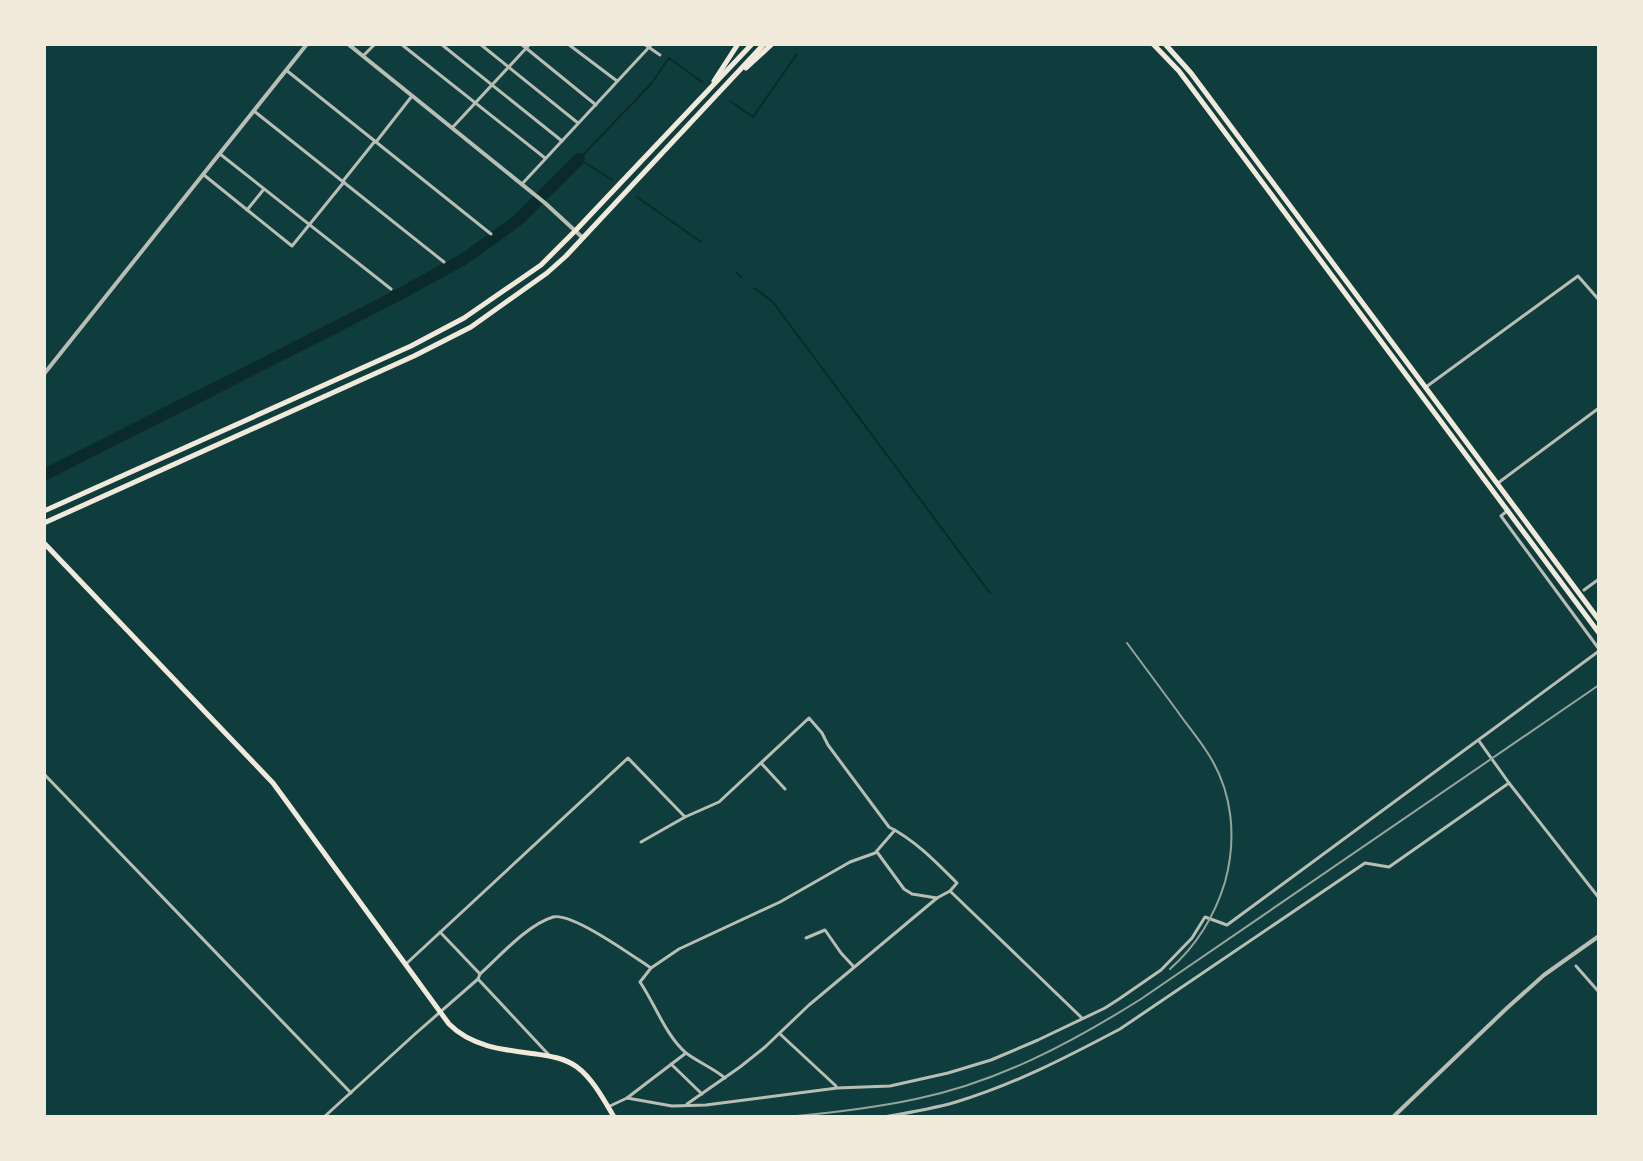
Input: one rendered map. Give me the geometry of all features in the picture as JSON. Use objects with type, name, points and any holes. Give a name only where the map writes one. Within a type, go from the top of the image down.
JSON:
[{"type":"main road","points":[[708,92],[738,44]]},
{"type":"main road","points":[[44,511],[411,346],[464,318],[541,265],[752,44]]},
{"type":"main road","points":[[44,523],[414,356],[471,327],[547,273],[583,239],[764,44]]},
{"type":"main road","points":[[714,98],[772,44]]},
{"type":"main road","points":[[1153,44],[1179,71],[1599,633]]},
{"type":"main road","points":[[1165,44],[1191,73],[1599,620]]},
{"type":"main road","points":[[44,543],[273,783],[439,1013],[455,1030],[480,1044],[568,1062],[580,1070],[614,1117]]},
{"type":"street","points":[[44,374],[307,44]]},
{"type":"street","points":[[348,44],[537,196],[583,239]]},
{"type":"street","points":[[363,56],[375,44]]},
{"type":"street","points":[[401,44],[545,159]]},
{"type":"street","points":[[441,44],[562,141]]},
{"type":"street","points":[[480,44],[578,123]]},
{"type":"street","points":[[521,44],[528,46],[596,105]]},
{"type":"street","points":[[568,44],[617,81]]},
{"type":"street","points":[[522,184],[648,45],[660,55]]},
{"type":"street","points":[[452,128],[528,46]]},
{"type":"street","points":[[286,70],[491,234]]},
{"type":"street","points":[[203,175],[292,246],[412,96]]},
{"type":"street","points":[[254,111],[444,262]]},
{"type":"street","points":[[220,154],[391,289]]},
{"type":"street","points":[[247,210],[264,189]]},
{"type":"street","points":[[1426,387],[1578,276],[1599,300]]},
{"type":"street","points":[[1498,483],[1599,408]]},
{"type":"street","points":[[627,1098],[661,1105],[706,1105],[837,1088],[890,1086],[948,1073],[1003,1055],[1105,1008],[1161,970],[1192,938],[1205,917],[1227,925],[1599,650],[1501,516],[1508,511]]},
{"type":"street","points":[[1584,590],[1599,579]]},
{"type":"street","points":[[641,842],[719,802],[809,718],[889,827],[920,846],[957,883],[809,1005],[780,1034],[684,1106]]},
{"type":"street","points":[[1479,741],[1599,898]]},
{"type":"street","points":[[404,965],[628,758],[685,817]]},
{"type":"street","points":[[761,763],[785,789]]},
{"type":"street","points":[[44,774],[351,1093]]},
{"type":"street","points":[[883,1117],[957,1102],[1081,1050],[1120,1029],[1365,863],[1389,867],[1509,783]]},
{"type":"street","points":[[725,1078],[686,1053],[669,1034],[640,982],[651,968],[679,949],[780,902],[850,862],[877,852],[895,830]]},
{"type":"street","points":[[877,852],[904,889],[912,894],[937,898]]},
{"type":"street","points":[[950,891],[1082,1018]]},
{"type":"street","points":[[324,1117],[528,931],[556,917],[591,929],[651,968]]},
{"type":"street","points":[[806,938],[825,930],[854,967]]},
{"type":"street","points":[[440,932],[480,974]]},
{"type":"street","points":[[1393,1117],[1544,975],[1599,936]]},
{"type":"street","points":[[1576,966],[1599,992]]},
{"type":"street","points":[[478,979],[549,1056]]},
{"type":"street","points":[[780,1034],[837,1088]]},
{"type":"street","points":[[608,1107],[627,1098],[686,1053]]},
{"type":"street","points":[[671,1064],[702,1094]]},
{"type":"waterway","points":[[730,101],[753,117],[797,54]]},
{"type":"waterway","points":[[612,180],[579,159],[651,84],[669,58],[702,82]]},
{"type":"waterway","points":[[44,475],[464,259],[518,220],[579,159]]},
{"type":"waterway","points":[[637,197],[701,242]]},
{"type":"waterway","points":[[737,273],[741,277]]},
{"type":"waterway","points":[[754,288],[772,301],[990,593]]},
{"type":"railway","points":[[1127,643],[1216,767],[1230,815],[1231,849],[1221,894],[1196,940],[1170,969]]},
{"type":"railway","points":[[787,1117],[884,1105],[946,1092],[1033,1059],[1088,1031],[1141,999],[1599,685]]}]
